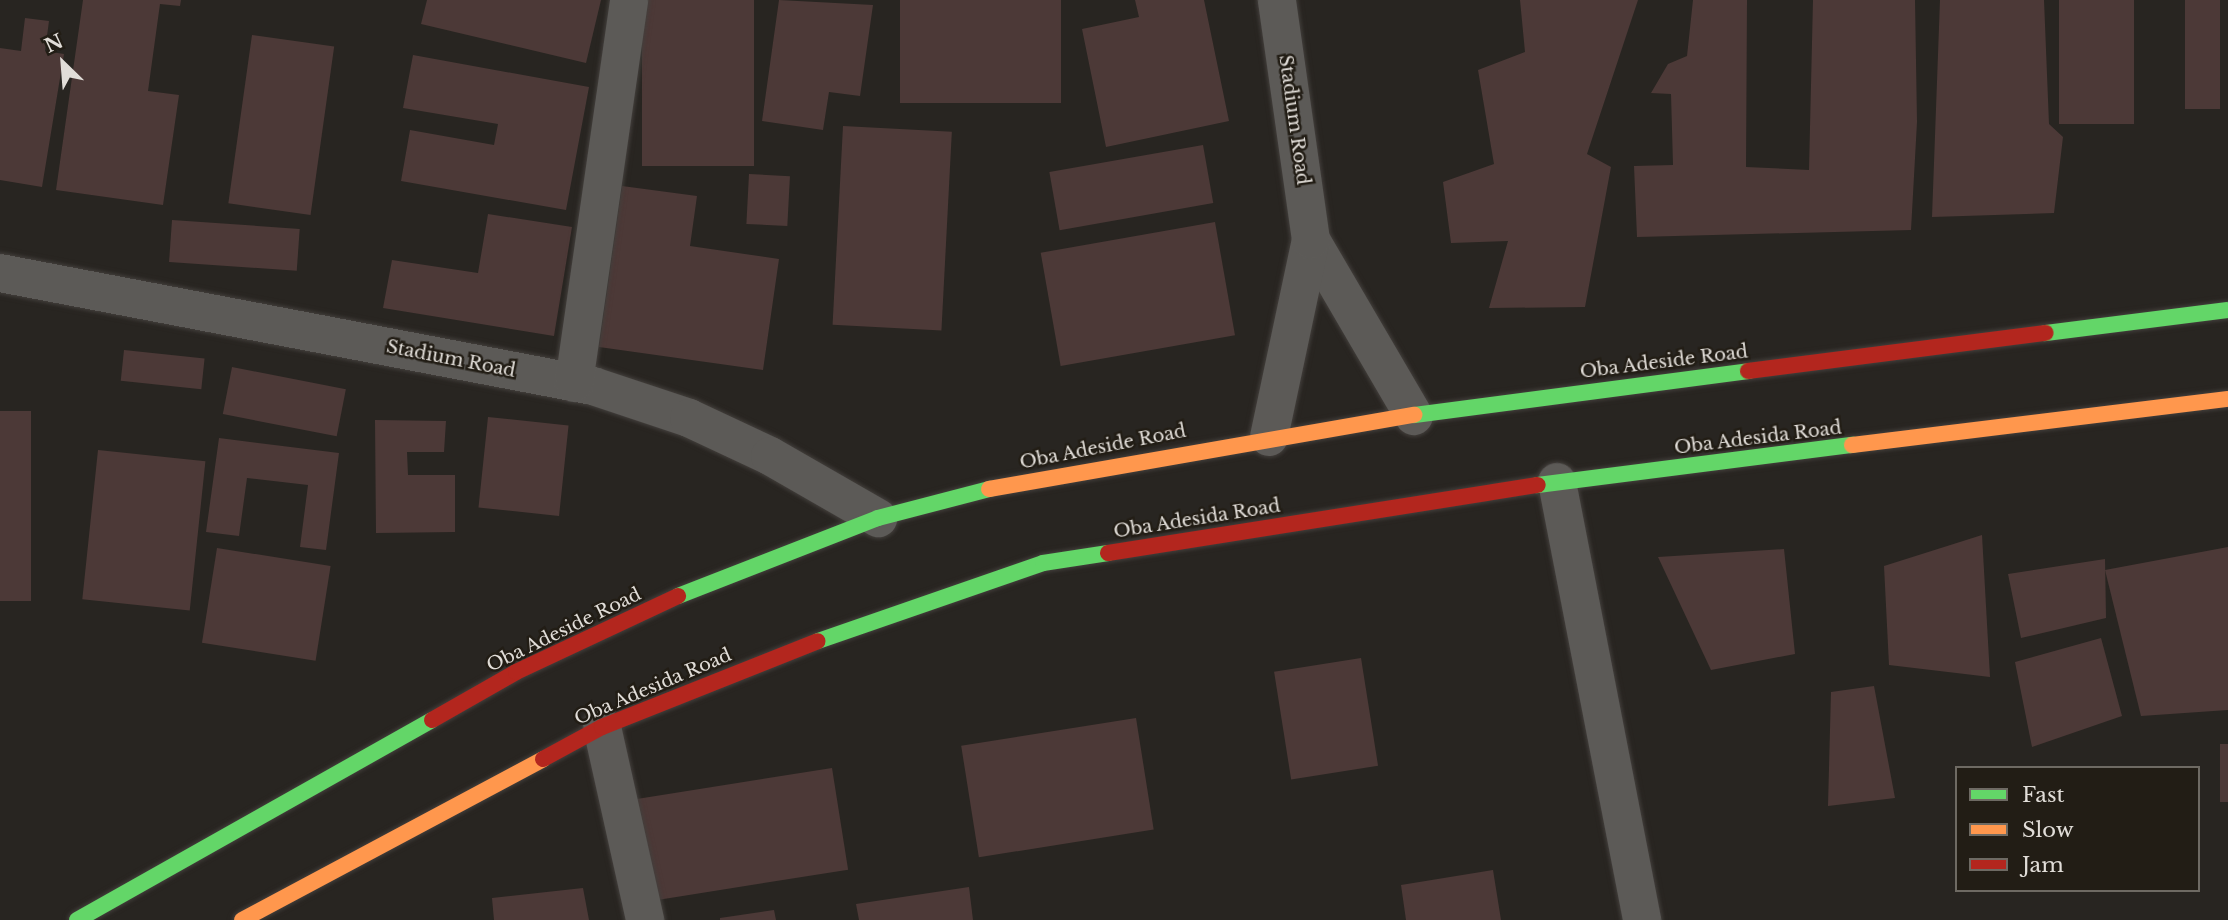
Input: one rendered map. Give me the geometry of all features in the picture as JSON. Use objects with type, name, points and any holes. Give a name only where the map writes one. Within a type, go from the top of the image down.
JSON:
[{"type":"main road","name":"Oba Adeside Road","points":[[77,920],[516,672],[722,576],[878,518],[981,490],[1269,437],[2228,310]]},
{"type":"main road","name":"Oba Adesida Road","points":[[242,920],[602,726],[870,620],[1043,564],[1557,482],[2228,399]]},
{"type":"street","points":[[574,383],[629,0]]},
{"type":"street","name":"Stadium Road","points":[[1277,0],[1311,240]]},
{"type":"street","points":[[1311,240],[1414,416]]},
{"type":"street","points":[[1269,437],[1311,240]]},
{"type":"street","name":"Stadium Road","points":[[0,273],[574,383],[689,418],[770,456],[878,518]]},
{"type":"street","points":[[1557,482],[1642,920]]},
{"type":"street","points":[[602,726],[645,920]]},
{"type":"building","points":[[83,0],[181,0],[180,6],[160,4],[148,91],[179,95],[163,205],[56,190]]},
{"type":"building","points":[[427,0],[601,0],[586,63],[421,24]]},
{"type":"building","points":[[642,0],[754,0],[754,166],[642,166]]},
{"type":"building","points":[[779,0],[873,5],[860,96],[829,92],[823,130],[762,121]]},
{"type":"building","points":[[900,0],[1061,0],[1061,103],[900,103]]},
{"type":"building","points":[[1135,0],[1204,0],[1229,121],[1106,147],[1082,29],[1139,17]]},
{"type":"building","points":[[1520,0],[1638,0],[1587,154],[1611,167],[1585,307],[1489,308],[1508,241],[1451,243],[1443,182],[1494,164],[1478,70],[1525,52]]},
{"type":"building","points":[[1693,0],[1747,0],[1746,167],[1809,170],[1813,0],[1915,0],[1917,122],[1911,230],[1637,237],[1634,166],[1673,165],[1671,94],[1651,93],[1668,64],[1687,56]]},
{"type":"building","points":[[1940,0],[2044,0],[2049,124],[2063,137],[2054,213],[1932,217]]},
{"type":"building","points":[[2059,0],[2134,0],[2134,124],[2059,124]]},
{"type":"building","points":[[2185,0],[2220,0],[2220,109],[2185,109]]},
{"type":"building","points":[[25,18],[49,21],[45,51],[64,54],[42,187],[0,180],[0,48],[21,51]]},
{"type":"building","points":[[252,35],[334,47],[311,215],[228,203]]},
{"type":"building","points":[[413,55],[589,87],[566,210],[401,181],[410,130],[494,145],[498,124],[403,108]]},
{"type":"building","points":[[843,126],[952,132],[941,330],[833,325]]},
{"type":"building","points":[[1203,145],[1213,203],[1060,230],[1049,172]]},
{"type":"building","points":[[749,174],[790,176],[787,226],[746,224]]},
{"type":"building","points":[[622,186],[697,196],[690,246],[779,259],[763,370],[599,347]]},
{"type":"building","points":[[488,214],[572,227],[554,336],[383,308],[392,260],[478,273]]},
{"type":"building","points":[[172,220],[300,229],[297,271],[169,262]]},
{"type":"building","points":[[1215,222],[1235,335],[1061,366],[1041,253]]},
{"type":"building","points":[[124,350],[205,358],[201,389],[121,381]]},
{"type":"building","points":[[232,367],[346,389],[337,436],[223,414]]},
{"type":"building","points":[[0,411],[31,411],[31,601],[0,601]]},
{"type":"building","points":[[488,417],[569,425],[559,516],[478,508]]},
{"type":"building","points":[[375,420],[446,421],[444,452],[407,452],[408,475],[455,475],[455,532],[376,533]]},
{"type":"building","points":[[219,438],[339,453],[326,550],[300,547],[308,485],[247,478],[239,536],[206,532]]},
{"type":"building","points":[[98,450],[205,461],[190,610],[82,599]]},
{"type":"building","points":[[1982,535],[1990,677],[1889,665],[1884,566]]},
{"type":"building","points":[[2228,547],[2228,710],[2141,716],[2105,570]]},
{"type":"building","points":[[217,548],[331,566],[316,661],[202,643]]},
{"type":"building","points":[[1784,549],[1795,654],[1711,670],[1658,557]]},
{"type":"building","points":[[2105,559],[2106,618],[2021,638],[2008,574]]},
{"type":"building","points":[[2101,638],[2122,716],[2032,747],[2015,662]]},
{"type":"building","points":[[1361,658],[1378,766],[1291,779],[1274,672]]},
{"type":"building","points":[[1874,686],[1895,798],[1828,806],[1831,692]]},
{"type":"building","points":[[1136,718],[1154,830],[979,857],[961,746]]},
{"type":"building","points":[[2220,744],[2228,744],[2228,802],[2220,802]]},
{"type":"building","points":[[832,768],[848,870],[647,902],[631,800]]},
{"type":"building","points":[[1493,870],[1501,920],[1406,920],[1401,885]]},
{"type":"building","points":[[969,887],[973,920],[859,920],[856,904]]},
{"type":"building","points":[[583,888],[589,920],[494,920],[492,898]]},
{"type":"building","points":[[774,910],[776,920],[720,920],[720,918]]},
{"type":"traffic: fast","points":[[2046,333],[2228,310]]},
{"type":"traffic: fast","points":[[1415,415],[1748,371]]},
{"type":"traffic: fast","points":[[1538,485],[1852,445]]},
{"type":"traffic: fast","points":[[678,596],[878,518],[989,489]]},
{"type":"traffic: fast","points":[[818,641],[1043,563],[1108,553]]},
{"type":"traffic: fast","points":[[77,920],[432,720]]},
{"type":"traffic: slow","points":[[1852,445],[2228,399]]},
{"type":"traffic: slow","points":[[989,489],[1415,415]]},
{"type":"traffic: slow","points":[[242,920],[543,759]]},
{"type":"traffic: jam","points":[[1748,371],[2046,333]]},
{"type":"traffic: jam","points":[[1108,553],[1538,485]]},
{"type":"traffic: jam","points":[[432,720],[516,672],[678,596]]},
{"type":"traffic: jam","points":[[543,759],[602,727],[818,641]]}]
